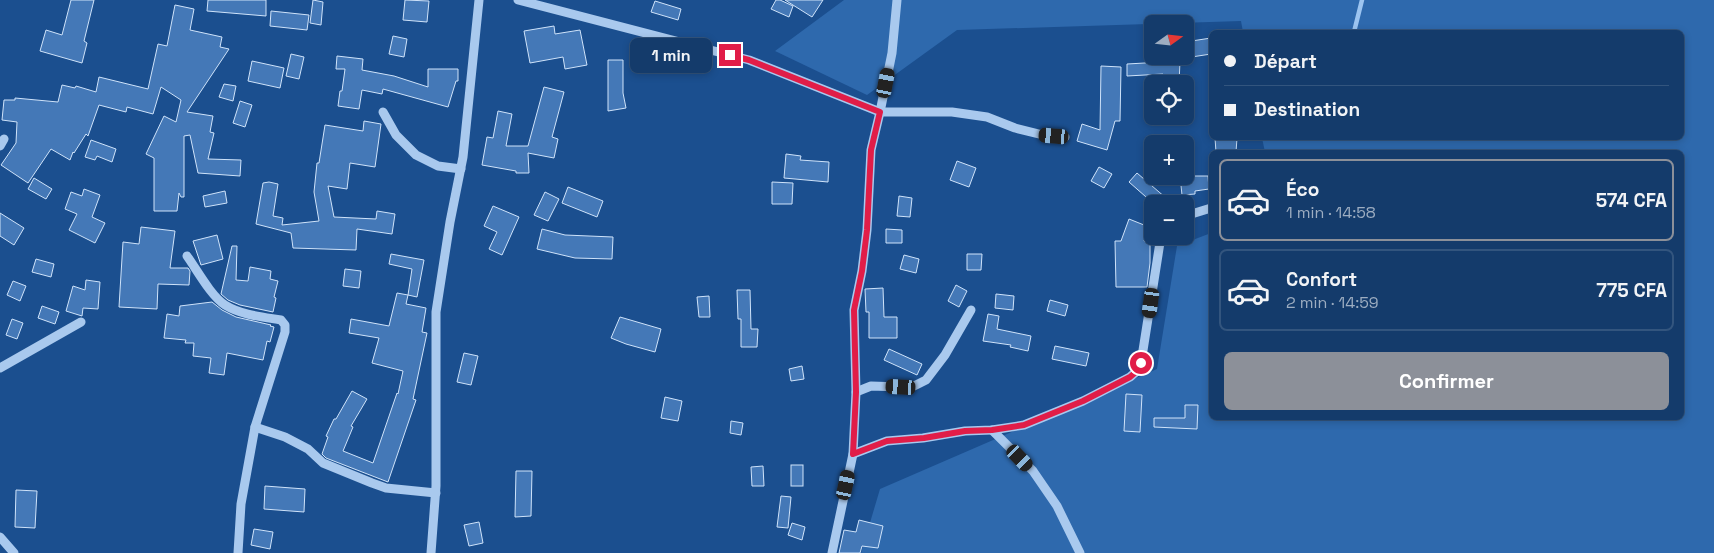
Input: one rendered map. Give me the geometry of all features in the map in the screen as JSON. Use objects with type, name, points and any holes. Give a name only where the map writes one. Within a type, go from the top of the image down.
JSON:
[{"type":"street","points":[[432,553],[436,493],[436,312],[450,222],[461,169],[479,0]]},
{"type":"street","points":[[518,0],[749,60],[880,112],[952,112],[987,117],[1034,133],[1065,137]]},
{"type":"street","points":[[832,553],[853,454],[856,392],[854,310],[862,271],[867,230],[871,150],[892,53],[897,0]]},
{"type":"street","points":[[383,112],[396,135],[416,155],[438,166],[461,169]]},
{"type":"street","points":[[1194,213],[1209,209]]},
{"type":"street","points":[[853,454],[887,441],[1024,425],[1083,401],[1130,377],[1137,371],[1141,363],[1160,245]]},
{"type":"street","points":[[187,256],[215,296],[224,305],[249,314],[281,320],[284,325],[285,332],[255,427],[241,504],[238,553]]},
{"type":"street","points":[[856,392],[871,386],[914,386],[926,380],[945,355],[971,310]]},
{"type":"street","points":[[0,368],[82,322]]},
{"type":"street","points":[[255,427],[285,437],[308,449],[323,463],[372,483],[386,488],[436,493]]},
{"type":"street","points":[[992,430],[1033,472],[1043,485],[1057,506],[1080,553]]},
{"type":"street","points":[[0,537],[14,553]]},
{"type":"shaded area","points":[[844,0],[1714,0],[1714,553],[861,553],[880,489],[1157,369],[1177,246],[1194,245],[1194,240],[1209,234],[1209,420],[1684,420],[1684,150],[1265,150],[1262,140],[1684,140],[1684,30],[1243,30],[1241,21],[1194,22],[1194,15],[1144,15],[1144,24],[957,30],[867,95],[775,51]]},
{"type":"building","points":[[71,0],[94,0],[84,41],[87,43],[82,63],[40,51],[46,30],[62,35]]},
{"type":"building","points":[[208,0],[266,0],[266,16],[207,11]]},
{"type":"building","points":[[313,0],[323,2],[321,25],[310,23]]},
{"type":"building","points":[[405,0],[429,1],[427,22],[403,20]]},
{"type":"building","points":[[776,0],[793,6],[789,17],[771,9]]},
{"type":"building","points":[[785,0],[823,0],[812,17]]},
{"type":"building","points":[[655,1],[681,9],[678,20],[651,12]]},
{"type":"building","points":[[175,5],[194,9],[190,30],[222,37],[220,47],[229,49],[187,112],[213,116],[210,132],[214,133],[208,159],[241,160],[240,176],[198,173],[190,135],[184,136],[184,197],[181,197],[179,193],[177,211],[154,211],[154,158],[146,154],[164,116],[176,122],[181,100],[161,87],[153,114],[127,107],[126,112],[99,105],[88,136],[86,134],[73,152],[70,160],[51,149],[28,183],[1,165],[16,143],[17,122],[2,120],[4,100],[15,100],[15,98],[58,102],[62,85],[75,88],[76,86],[96,92],[99,77],[148,89],[158,44],[167,46]]},
{"type":"building","points":[[271,11],[309,15],[307,30],[270,26]]},
{"type":"building","points":[[554,26],[555,34],[580,30],[587,65],[565,69],[563,57],[530,63],[524,31]]},
{"type":"building","points":[[393,36],[407,39],[404,57],[389,54]]},
{"type":"building","points":[[1209,38],[1209,54],[1194,57],[1194,41]]},
{"type":"building","points":[[291,54],[304,57],[299,79],[286,76]]},
{"type":"building","points":[[337,56],[363,59],[362,70],[394,76],[428,87],[428,69],[458,69],[458,81],[456,81],[448,107],[383,89],[382,94],[362,90],[359,109],[338,106],[345,69],[336,69]]},
{"type":"building","points":[[608,60],[623,60],[623,93],[626,108],[608,111]]},
{"type":"building","points":[[252,61],[284,68],[280,88],[248,81]]},
{"type":"building","points":[[1127,64],[1180,65],[1179,75],[1127,76]]},
{"type":"building","points":[[1101,66],[1121,67],[1120,121],[1115,121],[1107,150],[1077,141],[1082,124],[1100,130]]},
{"type":"building","points":[[224,84],[236,86],[233,101],[219,97]]},
{"type":"building","points":[[544,87],[564,92],[552,137],[558,139],[554,158],[528,153],[529,173],[516,173],[516,171],[482,165],[487,137],[493,138],[498,111],[512,114],[506,146],[528,146]]},
{"type":"building","points":[[240,101],[252,105],[245,127],[233,123]]},
{"type":"building","points":[[364,121],[381,124],[375,167],[350,163],[347,189],[328,186],[334,217],[376,219],[377,211],[395,214],[392,234],[357,229],[356,250],[293,248],[291,233],[256,224],[263,183],[269,182],[278,184],[273,216],[283,218],[282,225],[319,221],[314,192],[317,163],[319,163],[325,125],[363,131]]},
{"type":"building","points":[[91,140],[116,149],[112,162],[97,156],[95,160],[85,157]]},
{"type":"building","points":[[1215,140],[1237,140],[1236,150],[1216,150]]},
{"type":"building","points":[[786,154],[801,156],[800,160],[829,162],[828,182],[784,178]]},
{"type":"building","points":[[957,161],[976,168],[969,187],[950,180]]},
{"type":"building","points":[[1099,167],[1112,174],[1104,188],[1091,181]]},
{"type":"building","points":[[1137,173],[1144,179],[1144,185],[1151,185],[1163,195],[1144,195],[1129,182]]},
{"type":"building","points":[[1194,176],[1208,176],[1209,189],[1195,191],[1195,194],[1182,195],[1181,185],[1194,185]]},
{"type":"building","points":[[34,178],[52,189],[46,199],[28,189]]},
{"type":"building","points":[[772,182],[793,183],[792,204],[772,204]]},
{"type":"building","points":[[568,187],[603,201],[597,217],[562,203]]},
{"type":"building","points":[[84,189],[100,195],[92,217],[105,223],[95,243],[69,230],[77,214],[65,209],[71,192],[82,196]]},
{"type":"building","points":[[225,191],[227,203],[205,207],[203,196]]},
{"type":"building","points":[[545,192],[559,199],[548,221],[534,215]]},
{"type":"building","points":[[899,196],[912,198],[910,217],[897,216]]},
{"type":"building","points":[[493,206],[519,217],[502,255],[489,249],[497,232],[484,226]]},
{"type":"building","points":[[0,213],[24,228],[14,245],[0,236]]},
{"type":"building","points":[[1129,219],[1144,225],[1144,245],[1150,245],[1147,287],[1116,287],[1115,241],[1121,241]]},
{"type":"building","points":[[141,227],[175,231],[170,268],[188,268],[190,271],[189,285],[158,284],[157,309],[119,307],[123,242],[139,244]]},
{"type":"building","points":[[542,229],[565,235],[613,237],[612,259],[575,258],[537,249]]},
{"type":"building","points":[[886,229],[902,230],[902,243],[886,243]]},
{"type":"building","points":[[217,235],[223,259],[201,265],[193,241]]},
{"type":"building","points":[[232,246],[237,246],[236,280],[248,281],[250,267],[271,271],[270,279],[278,281],[273,312],[240,305],[228,300],[221,294]]},
{"type":"building","points":[[391,254],[424,260],[417,297],[408,295],[412,269],[389,264]]},
{"type":"building","points":[[967,254],[982,254],[981,270],[967,270]]},
{"type":"building","points":[[904,255],[919,259],[916,273],[900,269]]},
{"type":"building","points":[[36,259],[54,264],[51,277],[32,272]]},
{"type":"building","points":[[345,269],[361,271],[359,288],[343,286]]},
{"type":"building","points":[[86,280],[100,282],[98,309],[83,308],[82,316],[66,311],[73,286],[85,290]]},
{"type":"building","points":[[13,281],[26,286],[20,301],[7,295]]},
{"type":"building","points":[[956,285],[967,291],[959,307],[948,301]]},
{"type":"building","points":[[883,288],[884,317],[897,317],[897,338],[869,338],[869,312],[866,312],[865,289]]},
{"type":"building","points":[[737,290],[750,290],[751,329],[758,329],[757,347],[741,347],[741,319],[738,319]]},
{"type":"building","points":[[397,293],[408,295],[406,304],[426,308],[422,332],[427,333],[413,399],[416,400],[388,482],[326,458],[322,454],[328,437],[326,436],[334,419],[336,419],[352,391],[367,399],[351,426],[353,427],[343,451],[373,463],[398,394],[403,371],[372,363],[379,338],[349,333],[351,319],[389,326]]},
{"type":"building","points":[[996,294],[1014,296],[1013,310],[995,308]]},
{"type":"building","points":[[709,296],[710,317],[699,317],[697,297]]},
{"type":"building","points":[[1050,300],[1068,305],[1065,316],[1047,311]]},
{"type":"building","points":[[212,302],[236,317],[274,327],[270,342],[267,341],[263,360],[227,353],[224,375],[209,373],[211,358],[193,356],[194,343],[185,343],[186,340],[164,338],[167,314],[179,316],[180,306]]},
{"type":"building","points":[[42,306],[59,312],[55,324],[38,318]]},
{"type":"building","points":[[988,314],[999,316],[997,329],[1031,336],[1028,351],[1010,347],[1011,345],[983,341]]},
{"type":"building","points":[[620,317],[661,329],[655,352],[611,338]]},
{"type":"building","points":[[12,319],[23,323],[17,339],[6,335]]},
{"type":"building","points":[[1055,346],[1089,353],[1086,366],[1052,359]]},
{"type":"building","points":[[889,349],[922,364],[917,375],[884,360]]},
{"type":"building","points":[[464,353],[478,356],[471,385],[457,382]]},
{"type":"building","points":[[802,366],[804,379],[791,381],[789,369]]},
{"type":"building","points":[[1126,394],[1142,395],[1140,432],[1124,431]]},
{"type":"building","points":[[665,397],[682,401],[678,421],[661,418]]},
{"type":"building","points":[[1185,405],[1198,405],[1197,429],[1154,427],[1154,418],[1185,418]]},
{"type":"building","points":[[731,421],[743,423],[741,435],[730,433]]},
{"type":"building","points":[[791,465],[803,465],[803,486],[791,486]]},
{"type":"building","points":[[763,466],[764,486],[752,486],[751,467]]},
{"type":"building","points":[[516,471],[532,471],[531,516],[515,517]]},
{"type":"building","points":[[265,486],[305,489],[304,512],[264,509]]},
{"type":"building","points":[[16,490],[37,491],[35,528],[15,527]]},
{"type":"building","points":[[781,496],[791,497],[788,528],[777,527]]},
{"type":"building","points":[[859,520],[883,526],[878,548],[862,546],[860,553],[839,553],[844,530],[856,532]]},
{"type":"building","points":[[479,522],[483,543],[469,546],[464,525]]},
{"type":"building","points":[[792,523],[805,527],[802,540],[788,535]]},
{"type":"building","points":[[254,529],[273,532],[270,549],[251,545]]},
{"type":"waterway","points":[[1354,30],[1362,0]]},
{"type":"route","points":[[730,55],[749,60],[880,112],[871,150],[867,230],[862,271],[854,310],[856,392],[853,454],[887,441],[1024,425],[1083,401],[1130,377],[1137,371],[1141,363]]}]
